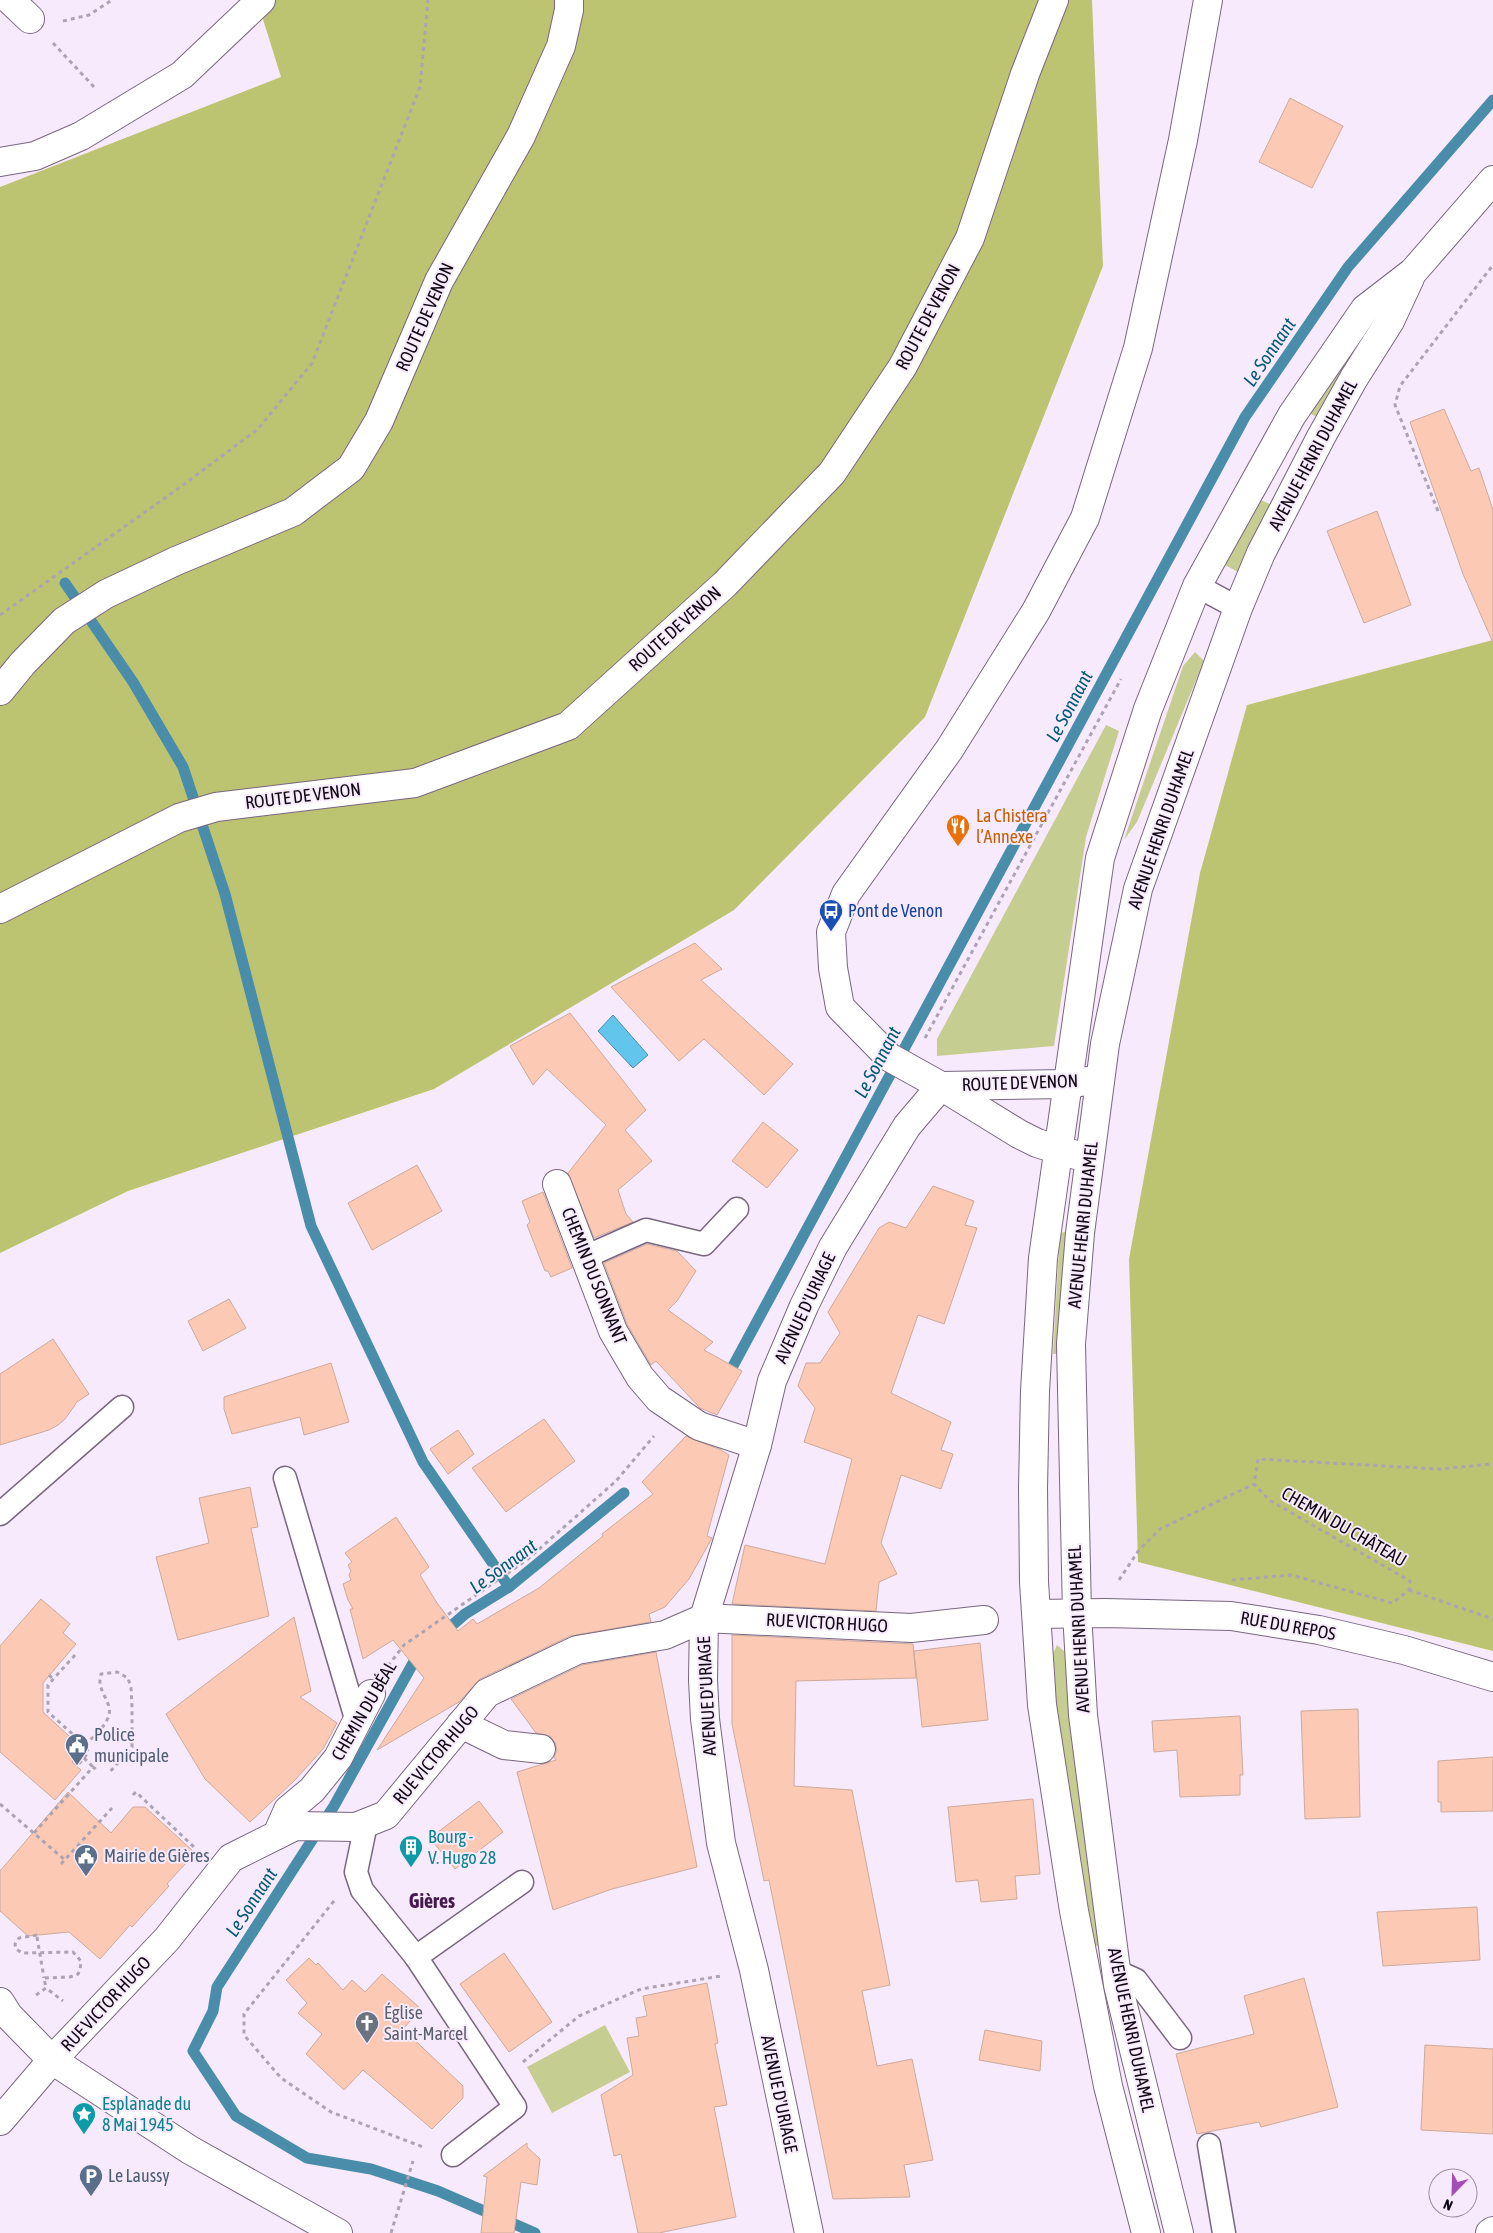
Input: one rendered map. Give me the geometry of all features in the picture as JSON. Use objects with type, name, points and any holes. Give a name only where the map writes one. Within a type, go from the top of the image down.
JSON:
[{"type":"street","points":[[10,0],[30,19]]},
{"type":"street","points":[[0,162],[35,156],[81,136],[182,75],[261,0]]},
{"type":"street","name":"ROUTE DE VENON","points":[[0,691],[23,663],[64,620],[106,594],[176,561],[293,512],[351,468],[379,421],[439,281],[521,136],[561,46],[569,10],[569,0]]},
{"type":"street","name":"ROUTE DE VENON","points":[[0,908],[179,818],[216,806],[415,783],[568,726],[725,584],[832,473],[902,366],[970,238],[1026,74],[1054,0]]},
{"type":"street","name":"ROUTE DE VENON","points":[[1089,1158],[1060,1151],[1019,1134],[941,1086],[899,1063],[840,1007],[832,968],[831,932],[846,894],[950,750],[1031,619],[1085,518],[1138,348],[1183,140],[1208,0]]},
{"type":"street","points":[[1413,272],[1493,180]]},
{"type":"street","name":"AVENUE HENRI DUHAMEL","points":[[1146,2233],[1108,2086],[1074,1911],[1042,1705],[1034,1582],[1033,1488],[1036,1356],[1042,1258],[1060,1151],[1100,858],[1148,708],[1196,586],[1292,415],[1365,309],[1413,272]]},
{"type":"street","name":"AVENUE HENRI DUHAMEL","points":[[1178,2233],[1116,1972],[1083,1715],[1076,1613],[1071,1344],[1080,1233],[1099,1079],[1138,889],[1238,608],[1261,553],[1302,471],[1354,378],[1390,321],[1413,272]]},
{"type":"street","name":"ROUTE DE VENON","points":[[941,1086],[1068,1084],[1099,1079]]},
{"type":"street","name":"AVENUE D'URIAGE","points":[[808,2233],[754,1970],[721,1843],[705,1719],[703,1680],[704,1618],[757,1445],[772,1380],[804,1306],[833,1247],[907,1126],[941,1086]]},
{"type":"street","name":"CHEMIN DU SONNANT","points":[[557,1184],[613,1332],[640,1377],[659,1399],[699,1426],[757,1445]]},
{"type":"street","name":"RUE DU REPOS","points":[[1037,1614],[1076,1613],[1110,1601],[1232,1616],[1309,1628],[1404,1650],[1493,1677]]},
{"type":"street","name":"RUE VICTOR HUGO","points":[[0,2121],[52,2060],[167,1939],[231,1858],[286,1830],[361,1826],[386,1815],[487,1694],[577,1650],[665,1635],[704,1618],[911,1628],[984,1620]]},
{"type":"street","name":"CHEMIN DU BÉAL","points":[[286,1830],[288,1810],[312,1790],[338,1758],[371,1694]]},
{"type":"street","points":[[461,1724],[504,1745],[541,1749]]},
{"type":"street","points":[[5,2009],[52,2060],[190,2150],[338,2233]]},
{"type":"lane","points":[[1196,586],[1238,608]]},
{"type":"lane","points":[[585,1257],[646,1230],[704,1244],[737,1209]]},
{"type":"lane","points":[[0,1514],[122,1407]]},
{"type":"lane","points":[[285,1478],[357,1722]]},
{"type":"lane","points":[[361,1826],[356,1872],[362,1890],[416,1958],[515,2107],[453,2155]]},
{"type":"lane","points":[[416,1958],[522,1882]]},
{"type":"lane","points":[[1116,1972],[1136,1980],[1180,2038]]},
{"type":"lane","points":[[1209,2145],[1224,2233]]},
{"type":"path","points":[[30,19],[59,22],[89,15],[112,0]]},
{"type":"path","points":[[0,615],[179,488],[258,429],[312,363],[420,87],[428,0]]},
{"type":"path","points":[[30,19],[120,113]]},
{"type":"path","points":[[1438,511],[1396,405],[1400,386],[1493,264]]},
{"type":"path","points":[[899,1063],[1123,676]]},
{"type":"path","name":"CHEMIN DU BÉAL","points":[[371,1694],[383,1671],[404,1646],[528,1559],[616,1482],[659,1429]]},
{"type":"path","name":"CHEMIN DU CHÂTEAU","points":[[1222,1581],[1291,1576],[1392,1602],[1409,1590],[1410,1582],[1269,1500],[1254,1484],[1258,1459],[1440,1469],[1493,1464]]},
{"type":"path","points":[[1110,1601],[1125,1569],[1134,1556],[1160,1529],[1254,1484]]},
{"type":"path","points":[[1409,1590],[1493,1619]]},
{"type":"path","points":[[75,1655],[48,1685],[48,1712],[58,1724],[85,1745],[88,1753],[77,1766]]},
{"type":"path","points":[[85,1745],[103,1726],[109,1716],[108,1706],[98,1681],[101,1674],[117,1672],[128,1678],[131,1688],[132,1747],[109,1773]]},
{"type":"path","points":[[49,1675],[53,1679]]},
{"type":"path","points":[[84,1758],[98,1771]]},
{"type":"path","points":[[34,1833],[93,1767]]},
{"type":"path","points":[[0,1804],[65,1860]]},
{"type":"path","points":[[62,1864],[112,1808]]},
{"type":"path","points":[[356,1872],[303,1942],[244,2014],[244,2035],[282,2078],[331,2112],[410,2143],[453,2155]]},
{"type":"path","points":[[44,1978],[74,1975],[80,1970],[81,1961],[73,1952],[40,1953],[22,1953],[18,1951],[15,1944],[22,1938],[37,1936],[40,1953],[44,1978],[46,1988],[89,2021]]},
{"type":"path","points":[[498,2084],[579,2016],[641,1989],[754,1970]]},
{"type":"path","points":[[5,2009],[46,1988]]},
{"type":"path","points":[[391,2233],[413,2161]]},
{"type":"green space","points":[[257,0],[1092,0],[1103,266],[925,717],[734,910],[434,1089],[128,1191],[0,1253],[0,187],[281,77]]},
{"type":"green space","points":[[1374,323],[1319,418],[1307,412],[1354,344]]},
{"type":"green space","points":[[1254,497],[1274,506],[1242,574],[1221,563]]},
{"type":"green space","points":[[1493,640],[1493,1651],[1138,1562],[1129,1259],[1200,873],[1247,705]]},
{"type":"green space","points":[[1195,652],[1204,661],[1137,822],[1124,840],[1183,666]]},
{"type":"green space","points":[[1106,725],[1119,731],[1086,837],[1054,1046],[937,1056],[937,1039]]},
{"type":"green space","points":[[1070,1231],[1060,1354],[1053,1354],[1060,1233]]},
{"type":"green space","points":[[1057,1645],[1065,1652],[1099,1945],[1091,1949],[1052,1690],[1052,1656]]},
{"type":"green space","points":[[605,2025],[630,2072],[552,2113],[527,2067]]},
{"type":"water","points":[[613,1015],[648,1055],[633,1068],[598,1031]]},
{"type":"building","points":[[1290,98],[1343,126],[1312,188],[1259,162]]},
{"type":"building","points":[[1444,409],[1471,471],[1479,468],[1493,510],[1493,643],[1463,574],[1410,422]]},
{"type":"building","points":[[1377,511],[1411,605],[1364,623],[1327,531]]},
{"type":"building","points":[[695,943],[722,969],[701,980],[793,1064],[764,1095],[704,1039],[679,1061],[611,987]]},
{"type":"building","points":[[570,1013],[646,1110],[625,1130],[652,1161],[618,1190],[626,1214],[633,1222],[594,1238],[568,1173],[606,1125],[547,1069],[533,1085],[510,1046]]},
{"type":"building","points":[[763,1122],[798,1150],[767,1188],[732,1161]]},
{"type":"building","points":[[417,1165],[442,1211],[372,1250],[348,1203]]},
{"type":"building","points":[[933,1186],[974,1201],[965,1225],[977,1228],[944,1324],[918,1315],[891,1393],[951,1422],[941,1450],[953,1454],[941,1489],[901,1475],[881,1543],[897,1574],[879,1582],[876,1611],[732,1604],[745,1545],[825,1564],[852,1459],[804,1442],[815,1408],[798,1386],[806,1363],[820,1363],[840,1333],[828,1312],[879,1228],[889,1222],[906,1228]]},
{"type":"building","points":[[543,1192],[572,1268],[551,1277],[548,1271],[545,1271],[527,1225],[530,1222],[522,1201]]},
{"type":"building","points":[[647,1244],[677,1251],[696,1271],[677,1301],[668,1310],[713,1342],[704,1350],[742,1371],[717,1415],[700,1408],[656,1361],[651,1365],[627,1324],[604,1263]]},
{"type":"building","points":[[229,1299],[246,1328],[203,1351],[188,1321]]},
{"type":"building","points":[[53,1339],[89,1394],[77,1402],[65,1419],[58,1425],[49,1430],[0,1445],[0,1374]]},
{"type":"building","points":[[331,1363],[349,1422],[304,1435],[300,1417],[232,1434],[224,1409],[224,1397]]},
{"type":"building","points":[[544,1419],[575,1461],[506,1512],[472,1468]]},
{"type":"building","points":[[458,1430],[474,1454],[448,1474],[430,1449]]},
{"type":"building","points":[[686,1436],[729,1455],[707,1536],[712,1538],[689,1579],[665,1607],[649,1614],[651,1622],[570,1636],[480,1679],[459,1702],[377,1750],[424,1678],[393,1640],[363,1659],[350,1609],[353,1609],[343,1584],[351,1580],[349,1575],[351,1571],[348,1565],[352,1562],[345,1553],[396,1517],[429,1567],[420,1575],[437,1603],[458,1631],[473,1619],[477,1624],[539,1588],[603,1536],[602,1534],[653,1494],[642,1482]]},
{"type":"building","points":[[250,1487],[258,1527],[251,1528],[269,1616],[178,1640],[156,1557],[209,1543],[199,1498]]},
{"type":"building","points":[[41,1599],[70,1624],[63,1633],[76,1644],[43,1683],[43,1712],[83,1749],[72,1762],[81,1770],[55,1800],[0,1752],[0,1646]]},
{"type":"building","points":[[294,1617],[311,1691],[300,1697],[337,1723],[323,1749],[294,1781],[250,1822],[205,1779],[166,1714]]},
{"type":"building","points":[[732,1635],[913,1644],[916,1678],[796,1681],[794,1786],[852,1790],[890,1985],[862,1991],[877,2066],[912,2059],[933,2160],[904,2165],[910,2197],[833,2199],[769,1880],[764,1881],[732,1724]]},
{"type":"building","points":[[980,1643],[988,1720],[922,1727],[914,1651]]},
{"type":"building","points":[[656,1652],[697,1867],[612,1889],[553,1910],[517,1772],[556,1760],[554,1757],[557,1750],[550,1736],[536,1733],[511,1699],[582,1665]]},
{"type":"building","points":[[1358,1709],[1360,1817],[1305,1819],[1301,1711]]},
{"type":"building","points":[[1240,1716],[1243,1775],[1240,1775],[1240,1795],[1180,1797],[1177,1750],[1154,1752],[1152,1721]]},
{"type":"building","points":[[1493,1757],[1493,1811],[1441,1812],[1441,1802],[1438,1802],[1438,1761]]},
{"type":"building","name":"Mairie de Gières","points":[[68,1792],[111,1833],[133,1807],[145,1807],[195,1853],[167,1884],[169,1886],[132,1927],[130,1925],[100,1959],[69,1932],[28,1936],[0,1911],[0,1871]]},
{"type":"building","points":[[1033,1799],[1040,1874],[1015,1876],[1017,1899],[981,1902],[978,1880],[956,1882],[948,1807]]},
{"type":"building","points":[[479,1801],[503,1832],[455,1869],[430,1838]]},
{"type":"building","points":[[1477,1907],[1480,1960],[1383,1966],[1377,1912]]},
{"type":"building","points":[[504,1953],[552,2022],[509,2052],[460,1984]]},
{"type":"building","name":"Église Saint-Marcel","points":[[309,1958],[316,1965],[318,1963],[343,1990],[352,1980],[365,1992],[382,1974],[421,2009],[403,2029],[463,2086],[463,2098],[432,2129],[363,2070],[344,2090],[306,2054],[322,2034],[298,2013],[307,2003],[286,1980]]},
{"type":"building","points":[[1304,1978],[1338,2107],[1261,2127],[1259,2122],[1197,2134],[1176,2054],[1254,2034],[1244,1996]]},
{"type":"building","points":[[707,1983],[718,2043],[715,2044],[727,2105],[714,2107],[736,2217],[659,2233],[638,2233],[621,2154],[614,2156],[601,2095],[633,2075],[627,2038],[639,2036],[636,2018],[647,2016],[643,1996]]},
{"type":"building","points":[[985,2030],[1042,2041],[1040,2071],[979,2060]]},
{"type":"building","points":[[1425,2045],[1493,2049],[1493,2134],[1421,2130]]},
{"type":"building","points":[[527,2143],[527,2147],[540,2159],[537,2185],[521,2182],[514,2233],[481,2233],[487,2177],[483,2176]]},
{"type":"waterway","name":"Le Sonnant","points":[[733,1366],[1245,417],[1348,267],[1493,100]]},
{"type":"waterway","points":[[65,583],[133,682],[183,767],[225,894],[311,1226],[423,1462],[509,1587]]},
{"type":"waterway","name":"Le Sonnant","points":[[441,1635],[465,1614],[509,1587],[624,1493]]},
{"type":"waterway","name":"Le Sonnant","points":[[422,1652],[417,1656],[334,1806],[217,1987],[213,2011],[193,2051],[236,2116],[307,2158],[371,2169],[438,2191],[535,2233]]},
{"type":"place","name":"La Chistera l’Annexe","points":[[958,847]]},
{"type":"place","name":"Pont de Venon","points":[[831,932]]},
{"type":"place","name":"Police municipale","points":[[77,1766]]},
{"type":"place","name":"Bourg - V. Hugo 28","points":[[411,1868]]},
{"type":"place","name":"Mairie de Gières","points":[[86,1877]]},
{"type":"place","name":"Église Saint-Marcel","points":[[367,2044]]},
{"type":"place","name":"Esplanade du 8 Mai 1945","points":[[84,2135]]},
{"type":"place","name":"Le Laussy","points":[[91,2197]]},
{"type":"district","name":"Gières","points":[[432,1901]]}]
